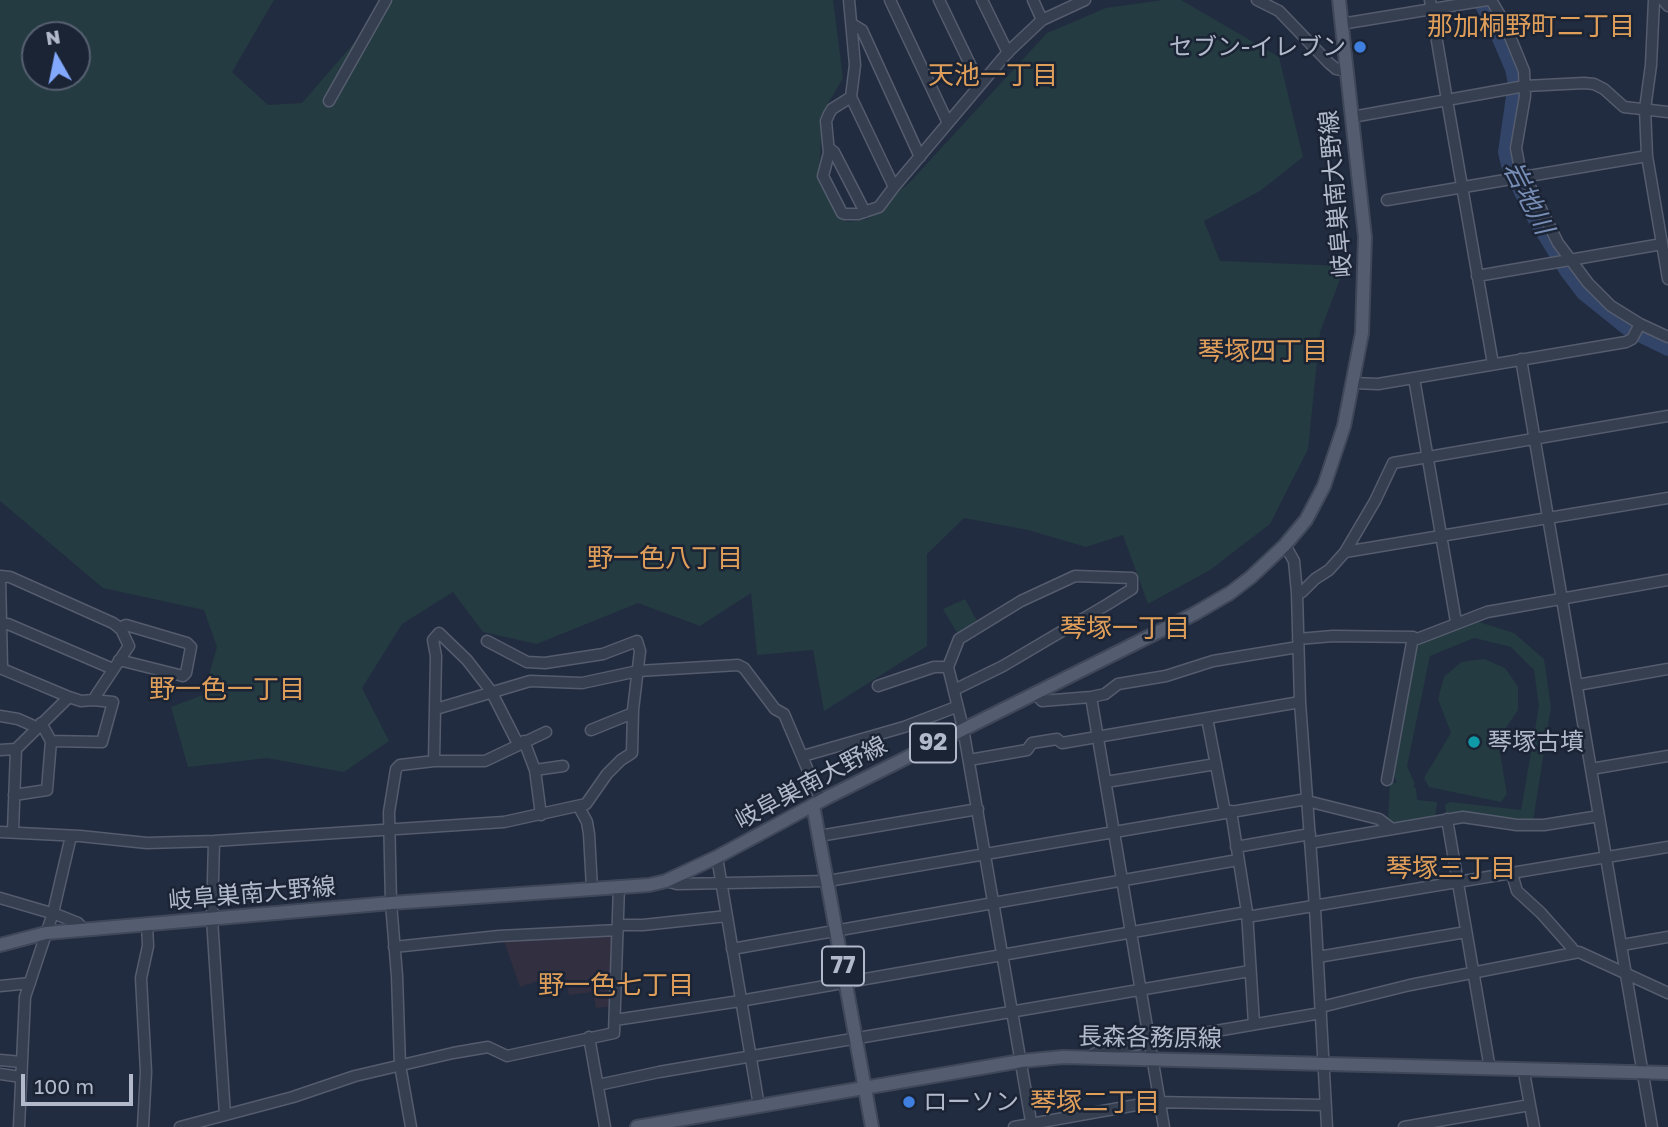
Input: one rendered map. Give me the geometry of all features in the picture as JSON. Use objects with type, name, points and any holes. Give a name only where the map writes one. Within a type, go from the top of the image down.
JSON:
[{"type":"main road","name":"岐阜巣南大野線","points":[[0,945],[46,933],[649,885],[666,881],[963,728],[1194,614],[1230,593],[1285,545],[1306,520],[1324,486],[1344,426],[1353,383],[1362,333],[1366,258],[1339,0]]},
{"type":"main road","name":"77","points":[[817,803],[819,836],[872,1127]]},
{"type":"main road","name":"長森各務原線","points":[[637,1127],[671,1124],[759,1106],[1021,1061],[1089,1057],[1668,1073]]},
{"type":"street","points":[[329,101],[386,0]]},
{"type":"street","points":[[849,0],[855,65],[851,97],[894,187]]},
{"type":"street","points":[[890,0],[948,123]]},
{"type":"street","points":[[939,0],[980,85]]},
{"type":"street","points":[[982,0],[1008,53]]},
{"type":"street","points":[[1033,0],[1042,20]]},
{"type":"street","points":[[851,97],[832,109],[826,121],[829,148],[824,176],[842,213],[858,214],[879,207],[980,85],[1042,20],[1085,0]]},
{"type":"street","points":[[1257,0],[1267,2],[1279,11],[1329,64],[1346,71]]},
{"type":"street","points":[[1341,24],[1431,5],[1488,0],[1504,22],[1524,71],[1519,87],[1516,148],[1519,164],[1523,177],[1558,243],[1568,260],[1611,306],[1639,326],[1668,337]]},
{"type":"street","points":[[1654,0],[1651,65],[1645,109],[1647,156],[1663,215],[1662,244],[1668,279]]},
{"type":"street","points":[[1663,0],[1668,6]]},
{"type":"street","points":[[1431,5],[1493,364]]},
{"type":"street","points":[[852,23],[862,30],[920,157]]},
{"type":"street","points":[[1352,117],[1559,82],[1594,84],[1625,107],[1668,112]]},
{"type":"street","points":[[829,148],[834,152],[864,212]]},
{"type":"street","points":[[1387,200],[1647,156]]},
{"type":"street","points":[[1477,276],[1662,244]]},
{"type":"street","points":[[1353,383],[1378,384],[1626,342],[1633,337],[1639,326]]},
{"type":"street","points":[[1521,359],[1652,1127]]},
{"type":"street","points":[[1414,378],[1456,622]]},
{"type":"street","points":[[1297,593],[1302,592],[1329,570],[1345,552],[1394,463],[1668,416]]},
{"type":"street","points":[[1345,552],[1668,498]]},
{"type":"street","points":[[1285,545],[1294,561],[1297,593],[1300,702],[1327,1127]]},
{"type":"street","points":[[51,741],[102,743],[113,702],[81,701],[1,668],[0,576],[21,582],[119,628],[129,646],[93,700]]},
{"type":"street","points":[[954,690],[1003,666],[1132,589],[1132,578],[1074,576],[1021,601],[959,639],[948,667],[978,809],[1032,1126]]},
{"type":"street","points":[[1034,693],[1042,701],[1091,697],[1105,694],[1118,684],[1166,676],[1213,661],[1333,636],[1417,639],[1487,612],[1668,580]]},
{"type":"street","points":[[0,624],[8,624],[116,664],[183,676],[186,673],[191,647],[187,643],[126,625],[119,628]]},
{"type":"street","points":[[434,761],[436,656],[433,640],[439,633],[467,660],[491,691],[521,743],[535,770],[541,815]]},
{"type":"street","points":[[1387,780],[1413,637]]},
{"type":"street","points":[[0,832],[147,843],[214,841],[504,822],[586,804],[607,774],[632,753],[633,713],[640,651],[637,641],[594,656],[529,663],[487,641]]},
{"type":"street","points":[[529,663],[532,681]]},
{"type":"street","points":[[436,709],[532,681],[582,682],[638,671],[738,665],[744,668],[775,709],[784,714],[803,756],[817,803]]},
{"type":"street","points":[[878,686],[934,667],[948,667]]},
{"type":"street","points":[[1577,685],[1668,669]]},
{"type":"street","points":[[13,831],[16,749],[69,697]]},
{"type":"street","points":[[1091,697],[1164,1127]]},
{"type":"street","points":[[969,760],[1027,750],[1032,743],[1057,739],[1062,743],[1300,702]]},
{"type":"street","points":[[803,756],[904,727],[956,707]]},
{"type":"street","points":[[591,730],[633,713]]},
{"type":"street","points":[[0,716],[38,725],[51,741],[47,790],[14,795]]},
{"type":"street","points":[[1207,718],[1236,847],[1247,915],[1254,1024]]},
{"type":"street","points":[[411,1127],[400,1065],[391,904],[389,812],[396,769],[400,765],[434,761],[485,761],[546,732]]},
{"type":"street","points":[[0,750],[16,749]]},
{"type":"street","points":[[1591,769],[1668,756]]},
{"type":"street","points":[[1105,782],[1216,764]]},
{"type":"street","points":[[535,770],[563,766]]},
{"type":"street","points":[[666,881],[677,884],[828,881],[1307,800],[1379,819],[1392,828]]},
{"type":"street","points":[[579,807],[589,834],[592,888]]},
{"type":"street","points":[[819,836],[978,809]]},
{"type":"street","points":[[1236,847],[1463,817],[1517,825],[1544,825],[1599,816]]},
{"type":"street","points":[[1447,819],[1490,1069]]},
{"type":"street","points":[[19,1127],[24,1004],[53,913],[71,836]]},
{"type":"street","points":[[214,841],[212,919],[225,1115]]},
{"type":"street","points":[[615,1020],[740,1001],[1003,953],[1247,915],[1315,908],[1668,847]]},
{"type":"street","points":[[717,857],[759,1106]]},
{"type":"street","points":[[732,949],[1238,860]]},
{"type":"street","points":[[1512,874],[1517,891],[1541,913],[1573,953]]},
{"type":"street","points":[[181,1127],[400,1065],[488,1047],[507,1056],[614,1033],[619,886]]},
{"type":"street","points":[[0,898],[53,913],[78,923],[85,930]]},
{"type":"street","points":[[394,947],[727,916]]},
{"type":"street","points":[[143,1127],[146,1072],[141,978],[148,946],[146,924]]},
{"type":"street","points":[[1318,957],[1466,932]]},
{"type":"street","points":[[1622,945],[1668,937]]},
{"type":"street","points":[[1089,1057],[1099,1051],[1254,1024],[1321,1010],[1473,971],[1573,953],[1586,954],[1668,993]]},
{"type":"street","points":[[597,1085],[659,1072],[1250,971]]},
{"type":"street","points":[[0,986],[30,983]]},
{"type":"street","points":[[589,1037],[605,1127]]},
{"type":"street","points":[[0,1060],[22,1062]]},
{"type":"street","points":[[1526,1069],[1525,1078],[1534,1127]]},
{"type":"street","points":[[0,1074],[21,1077]]},
{"type":"street","points":[[1014,1127],[1032,1126],[1153,1102],[1324,1105]]},
{"type":"street","points":[[1404,1127],[1530,1105]]},
{"type":"shaded area","points":[[614,934],[613,1006],[596,1008],[593,992],[569,995],[564,971],[547,974],[547,978],[520,987],[503,938]]},
{"type":"green space","points":[[0,0],[274,0],[232,72],[268,105],[302,103],[360,36],[379,0],[833,0],[843,78],[822,114],[819,180],[838,218],[848,222],[868,219],[911,181],[1047,33],[1106,8],[1181,0],[1279,57],[1303,157],[1260,191],[1204,221],[1220,261],[1345,266],[1320,332],[1308,449],[1270,524],[1210,570],[1148,604],[1123,535],[1086,547],[1028,530],[964,518],[927,554],[927,646],[824,711],[813,650],[757,655],[751,593],[700,626],[638,603],[537,644],[483,632],[453,592],[402,624],[362,688],[389,741],[344,772],[267,758],[188,767],[171,707],[203,695],[217,647],[204,610],[103,588],[0,501]]},
{"type":"green space","points":[[965,599],[978,623],[959,636],[943,609]]},
{"type":"green space","points":[[1476,621],[1514,633],[1544,659],[1551,707],[1533,821],[1517,823],[1452,816],[1446,812],[1445,805],[1450,802],[1521,810],[1539,706],[1534,670],[1511,647],[1474,638],[1430,656],[1407,766],[1415,784],[1413,787],[1416,788],[1417,800],[1437,802],[1435,819],[1392,824],[1388,821],[1390,782],[1397,783],[1392,771],[1416,644]]},
{"type":"green space","points":[[1484,659],[1505,668],[1518,687],[1518,710],[1497,736],[1507,794],[1501,802],[1429,787],[1424,778],[1451,733],[1438,699],[1444,677],[1461,662]]},
{"type":"waterway","name":"岩地川","points":[[1479,0],[1512,69],[1515,83],[1505,152],[1508,165],[1531,213],[1583,293],[1629,330],[1668,349]]},
{"type":"place","name":"セブン-イレブン","points":[[1360,47]]},
{"type":"place","name":"琴塚古墳","points":[[1474,742]]},
{"type":"place","name":"ローソン","points":[[909,1102]]},
{"type":"district","name":"那加桐野町二丁目","points":[[1531,27]]},
{"type":"district","name":"天池一丁目","points":[[993,76]]},
{"type":"district","name":"琴塚四丁目","points":[[1263,352]]},
{"type":"district","name":"野一色八丁目","points":[[665,559]]},
{"type":"district","name":"琴塚一丁目","points":[[1125,629]]},
{"type":"district","name":"野一色一丁目","points":[[227,690]]},
{"type":"district","name":"琴塚三丁目","points":[[1451,869]]},
{"type":"district","name":"野一色七丁目","points":[[616,986]]},
{"type":"district","name":"琴塚二丁目","points":[[1095,1103]]}]
